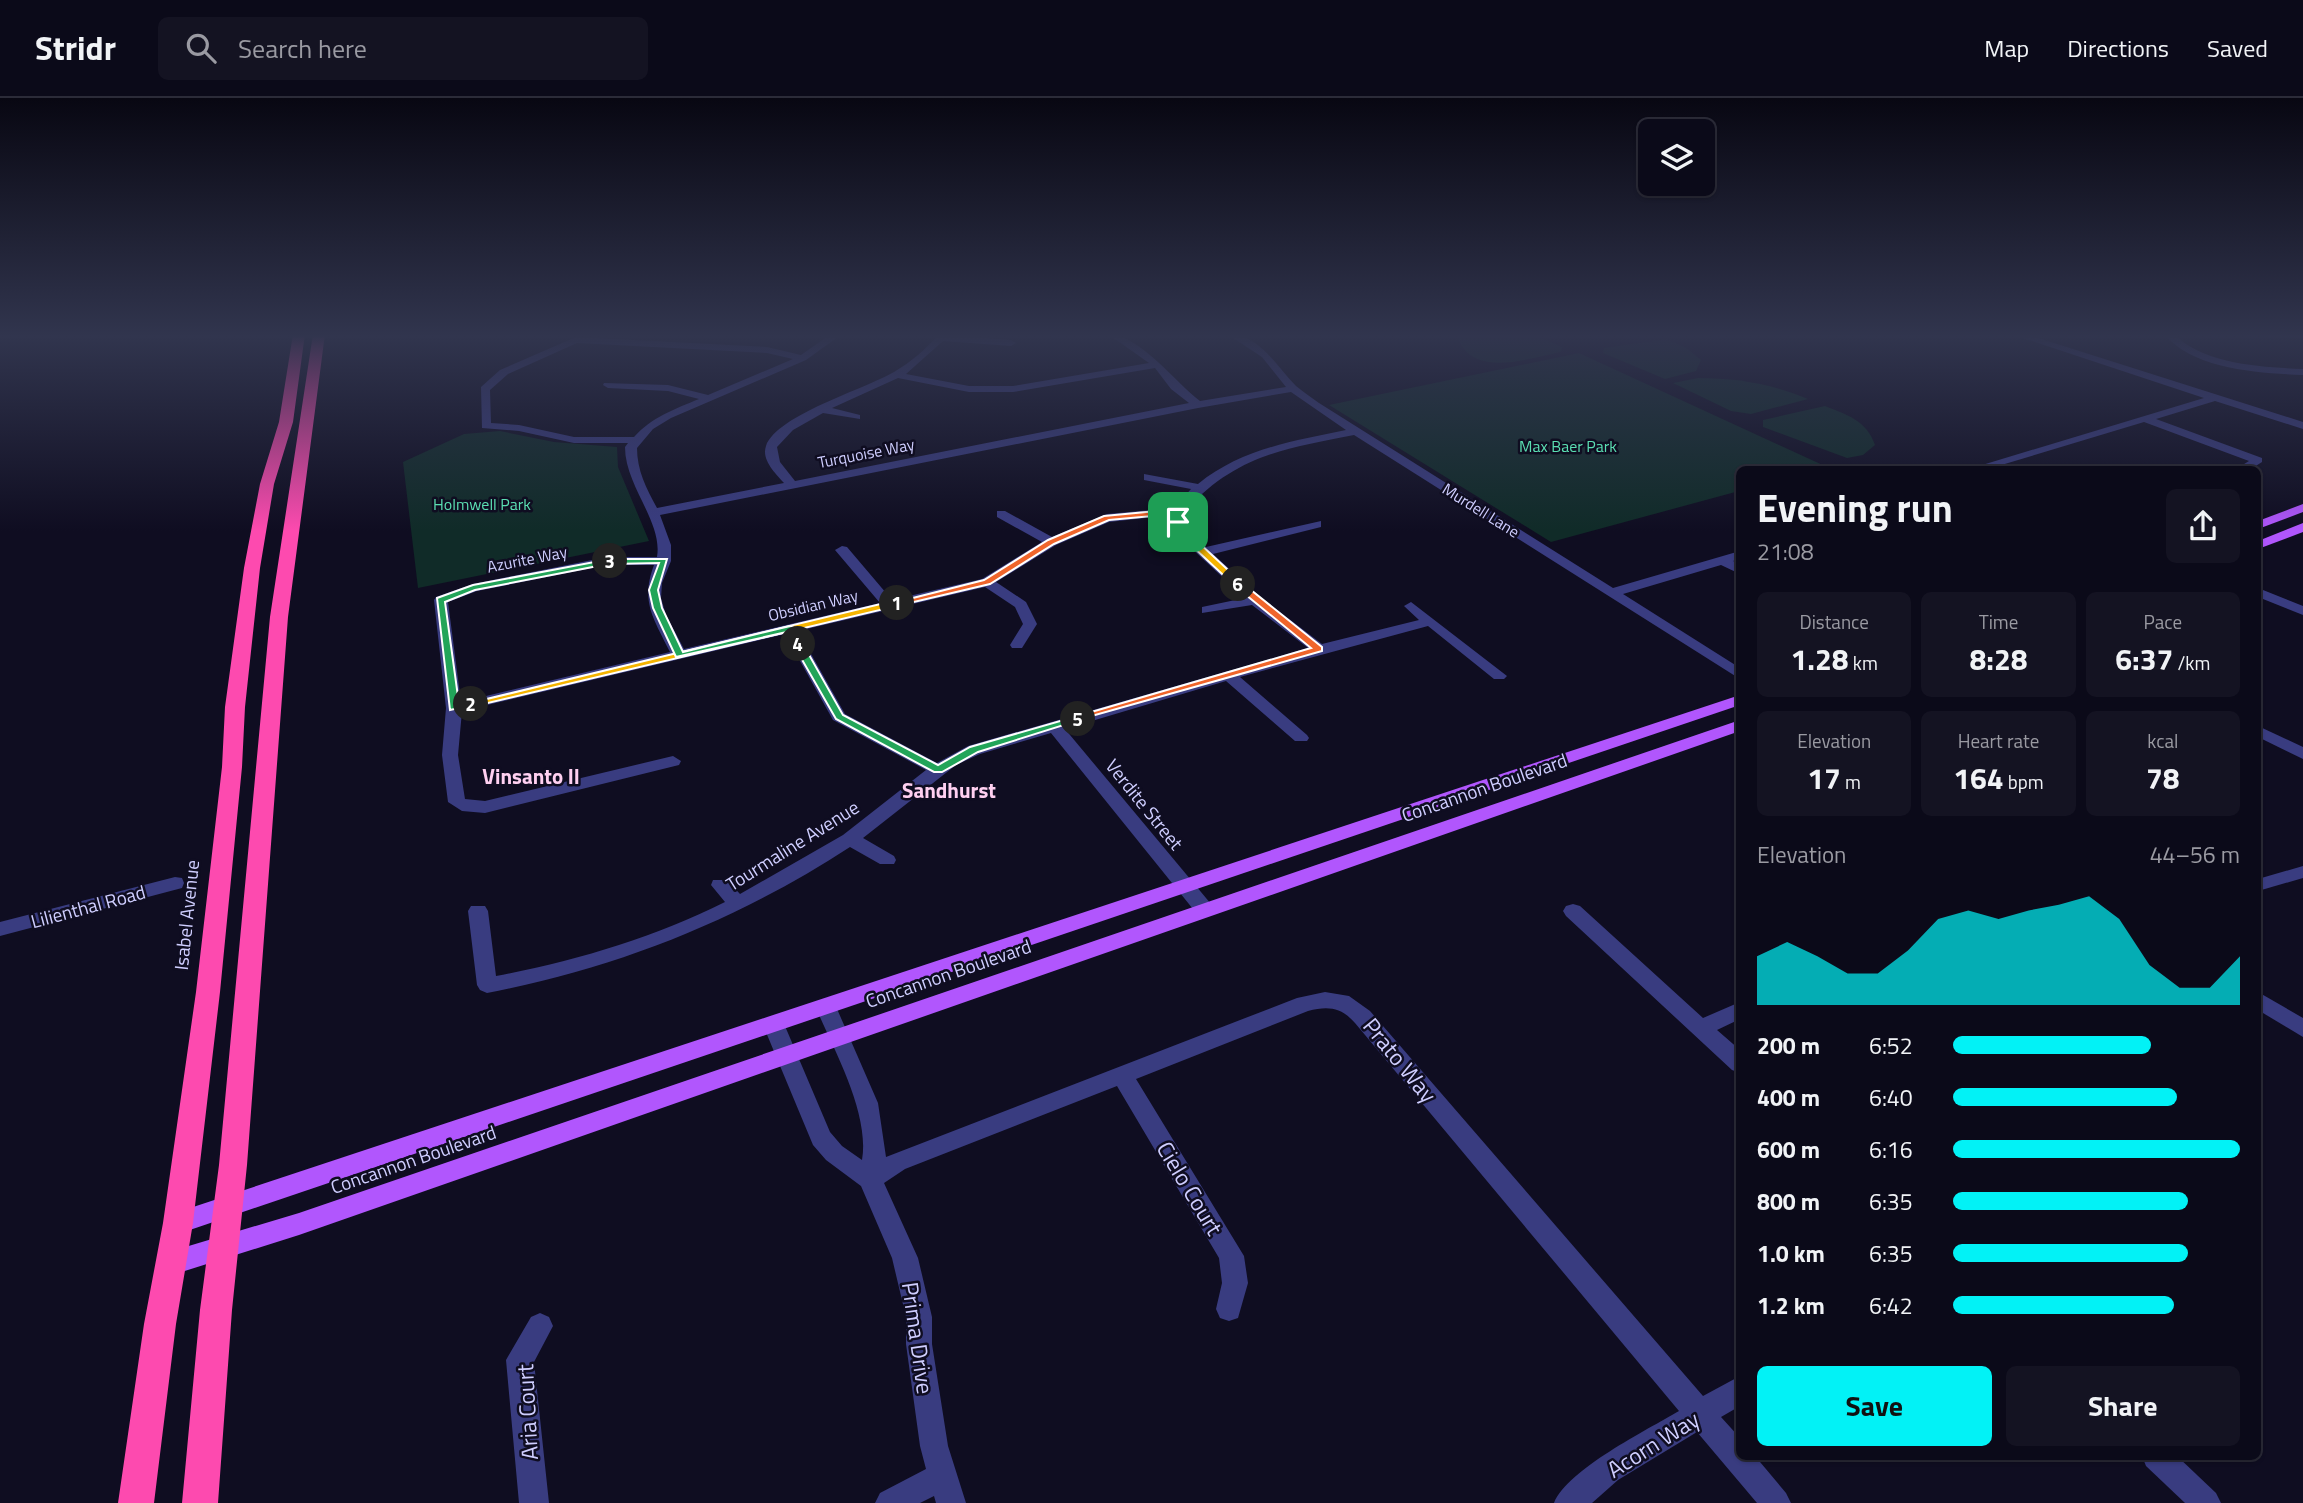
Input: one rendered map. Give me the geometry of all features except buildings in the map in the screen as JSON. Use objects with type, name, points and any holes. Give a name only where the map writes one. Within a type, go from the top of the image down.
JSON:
[{"type":"highway","name":"Isabel Avenue","points":[[136,1503],[160,1324],[178,1223],[209,979],[232,767],[235,707],[252,568],[267,484],[286,422],[289,400]]},
{"type":"highway","points":[[200,1503],[279,617],[310,400]]},
{"type":"main road","points":[[2261,524],[2303,508]]},
{"type":"main road","points":[[2261,544],[2303,527]]},
{"type":"main road","name":"Concannon Boulevard","points":[[178,1223],[827,1008],[1736,701]]},
{"type":"main road","name":"Concannon Boulevard","points":[[172,1263],[326,1215],[1204,909],[1736,727]]},
{"type":"street","points":[[485,400],[486,426],[519,428],[574,440],[636,440]]},
{"type":"street","points":[[679,655],[658,608],[654,590],[666,550],[663,537],[632,466],[631,447],[667,416],[705,400]]},
{"type":"street","points":[[791,484],[772,460],[771,447],[775,438],[789,426],[843,400]]},
{"type":"street","points":[[1191,400],[1198,405]]},
{"type":"street","name":"Turquoise Way","points":[[652,513],[1230,400]]},
{"type":"street","name":"Murdell Lane","points":[[1309,400],[1736,672]]},
{"type":"street","points":[[1985,466],[2209,400]]},
{"type":"street","points":[[2219,400],[2303,426]]},
{"type":"street","points":[[822,409],[856,417]]},
{"type":"street","points":[[2146,419],[2258,460],[2247,466]]},
{"type":"street","points":[[1318,649],[1255,600],[1181,531],[1178,511],[1197,487],[1228,466],[1258,453],[1355,431]]},
{"type":"street","points":[[1148,477],[1197,487]]},
{"type":"street","name":"Obsidian Way","points":[[454,708],[987,582],[1051,542],[1107,518],[1178,511]]},
{"type":"street","points":[[1001,514],[1051,542]]},
{"type":"street","points":[[1203,552],[1317,524]]},
{"type":"street","points":[[842,550],[889,605]]},
{"type":"street","points":[[1613,593],[1736,556]]},
{"type":"street","points":[[1721,560],[1736,568]]},
{"type":"street","name":"Azurite Way","points":[[454,708],[440,600],[473,587],[607,561],[664,561]]},
{"type":"street","points":[[987,582],[1021,605],[1030,624],[1017,645]]},
{"type":"street","points":[[2261,593],[2303,611]]},
{"type":"street","points":[[1207,610],[1255,600]]},
{"type":"street","points":[[1411,607],[1499,677]]},
{"type":"street","name":"Tourmaline Avenue","points":[[478,911],[487,985],[529,978],[638,945],[704,922],[850,839],[938,769],[974,750],[1318,649],[1429,622]]},
{"type":"street","points":[[790,629],[839,717],[938,769]]},
{"type":"street","points":[[1229,676],[1301,738]]},
{"type":"street","points":[[454,708],[450,740],[451,771],[457,802],[468,807],[496,805],[632,769],[673,761]]},
{"type":"street","name":"Verdite Street","points":[[1054,726],[1204,909]]},
{"type":"street","points":[[2261,733],[2303,754]]},
{"type":"street","points":[[850,839],[887,860]]},
{"type":"street","points":[[2261,884],[2303,872]]},
{"type":"street","name":"Lilienthal Road","points":[[0,929],[175,883]]},
{"type":"street","points":[[720,885],[738,904]]},
{"type":"street","points":[[1573,911],[1736,1060]]},
{"type":"street","name":"Prato Way","points":[[870,1179],[897,1162],[1304,1004],[1319,1000],[1346,1002],[1360,1012],[1369,1026],[1700,1415]]},
{"type":"street","points":[[2261,1002],[2303,1029]]},
{"type":"street","points":[[827,1008],[867,1103],[875,1150],[870,1179]]},
{"type":"street","points":[[1701,1028],[1736,1012]]},
{"type":"street","name":"Prima Drive","points":[[774,1025],[821,1138],[834,1153],[870,1179],[895,1233],[914,1286],[930,1419],[947,1490]]},
{"type":"street","name":"Cielo Court","points":[[1122,1075],[1231,1256],[1234,1283],[1229,1309]]},
{"type":"street","name":"Aria Court","points":[[534,1503],[520,1360],[540,1326]]},
{"type":"street","name":"Acorn Way","points":[[1569,1503],[1608,1470],[1736,1392]]},
{"type":"street","points":[[1700,1415],[1736,1457]]},
{"type":"street","points":[[1739,1460],[1776,1503]]},
{"type":"street","points":[[2160,1460],[2206,1503]]},
{"type":"street","points":[[890,1503],[947,1490]]},
{"type":"green space","name":"Max Baer Park","points":[[1355,400],[1680,400],[1825,466],[1736,466],[1736,492],[1551,542],[1329,405]]},
{"type":"green space","points":[[1707,400],[1806,400],[1751,414],[1731,411]]},
{"type":"green space","points":[[1825,406],[1862,424],[1875,445],[1863,455],[1847,458],[1763,427],[1763,420]]},
{"type":"green space","name":"Holmwell Park","points":[[500,431],[554,442],[617,447],[618,467],[649,541],[418,588],[403,462],[464,434]]},
{"type":"district","name":"Vinsanto II","points":[[531,776]]},
{"type":"district","name":"Sandhurst","points":[[949,790]]},
{"type":"route","points":[[1178,522],[1178,511],[1107,518],[1051,542],[987,582],[734,642],[679,655],[454,708],[440,600],[473,587],[607,561],[636,559],[664,561],[654,590],[658,608],[679,655],[790,629],[839,717],[938,769],[974,750],[1318,649],[1255,600],[1181,531],[1178,522]]}]
